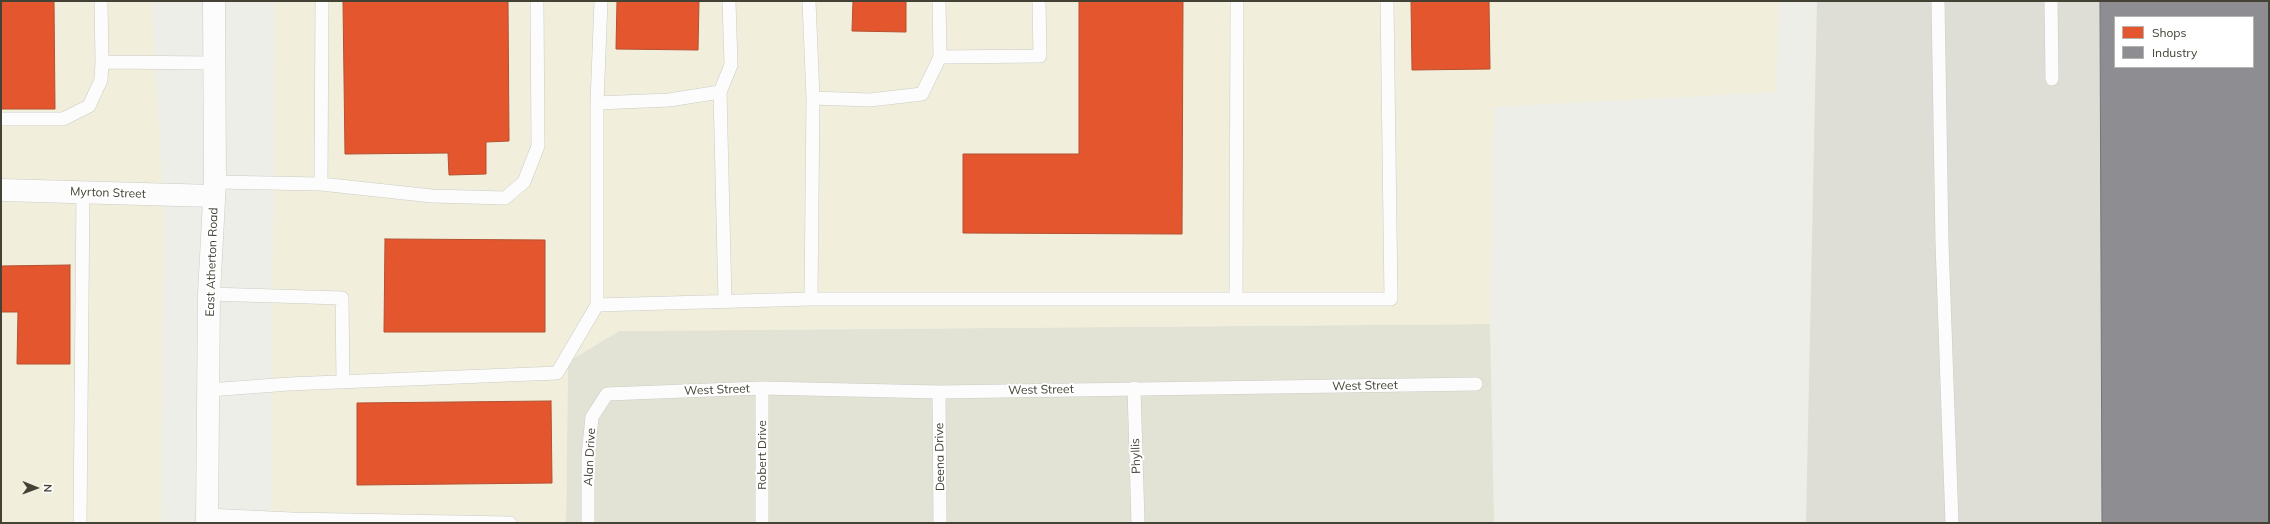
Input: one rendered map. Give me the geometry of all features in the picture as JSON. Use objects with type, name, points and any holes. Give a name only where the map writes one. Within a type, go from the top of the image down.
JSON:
[{"type":"street","name":"East Atherton Road","points":[[207,519],[209,294],[215,189],[214,1]]},
{"type":"street","name":"Myrton Street","points":[[1,190],[83,192],[215,189]]},
{"type":"lane","points":[[1,119],[63,119],[89,106],[101,80],[101,1]]},
{"type":"lane","points":[[321,184],[322,1]]},
{"type":"lane","points":[[215,189],[321,184],[432,196],[505,198],[524,182],[538,146],[537,1]]},
{"type":"lane","points":[[209,390],[343,382],[557,373],[597,305],[597,103],[601,1]]},
{"type":"lane","points":[[725,301],[720,92],[731,65],[729,1]]},
{"type":"lane","points":[[809,1],[813,98],[811,299]]},
{"type":"lane","points":[[813,98],[870,100],[922,94],[940,57],[939,1]]},
{"type":"lane","points":[[940,57],[1040,56],[1039,1]]},
{"type":"lane","points":[[1236,298],[1237,1]]},
{"type":"lane","points":[[597,305],[811,299],[1391,299],[1388,1]]},
{"type":"lane","points":[[1938,1],[1942,243],[1952,523]]},
{"type":"lane","points":[[2051,1],[2052,79]]},
{"type":"lane","points":[[102,62],[214,63]]},
{"type":"lane","points":[[597,103],[669,100],[720,92]]},
{"type":"lane","points":[[80,523],[83,192]]},
{"type":"lane","points":[[209,294],[342,298],[343,382]]},
{"type":"lane","name":"West Street","points":[[607,394],[762,388],[939,392],[1476,384]]},
{"type":"lane","name":"Robert Drive","points":[[762,388],[762,523]]},
{"type":"lane","name":"Phyllis","points":[[1134,388],[1138,523]]},
{"type":"lane","name":"Deena Drive","points":[[939,392],[940,523]]},
{"type":"lane","name":"Alan Drive","points":[[588,523],[588,456],[592,417],[607,394]]},
{"type":"lane","points":[[207,519],[510,523]]},
{"type":"shaded area","points":[[1,1],[152,1],[164,214],[161,523],[1,523]]},
{"type":"shaded area","points":[[275,1],[1779,1],[1776,92],[1494,107],[1490,324],[619,331],[568,362],[566,523],[271,523]]},
{"type":"shaded area","points":[[1817,1],[2269,1],[2269,523],[1806,523]]},
{"type":"shaded area","points":[[1490,324],[1494,523],[566,523],[568,361],[619,331]]},
{"type":"building: Shops","points":[[1,1],[54,1],[55,109],[1,109]]},
{"type":"building: Shops","points":[[343,1],[508,1],[509,141],[486,142],[486,174],[449,175],[448,153],[345,154]]},
{"type":"building: Shops","points":[[617,1],[699,1],[698,50],[616,49]]},
{"type":"building: Shops","points":[[853,1],[906,1],[906,32],[852,31]]},
{"type":"building: Shops","points":[[1079,1],[1183,1],[1182,234],[963,233],[963,154],[1079,154]]},
{"type":"building: Shops","points":[[1411,1],[1489,1],[1490,69],[1412,70]]},
{"type":"building: Shops","points":[[385,239],[545,240],[545,332],[384,332]]},
{"type":"building: Shops","points":[[70,265],[70,364],[17,364],[18,312],[1,312],[1,266]]},
{"type":"building: Shops","points":[[551,401],[552,483],[357,485],[357,403]]},
{"type":"building: Industry","points":[[2100,1],[2269,1],[2269,523],[2102,523]]}]
